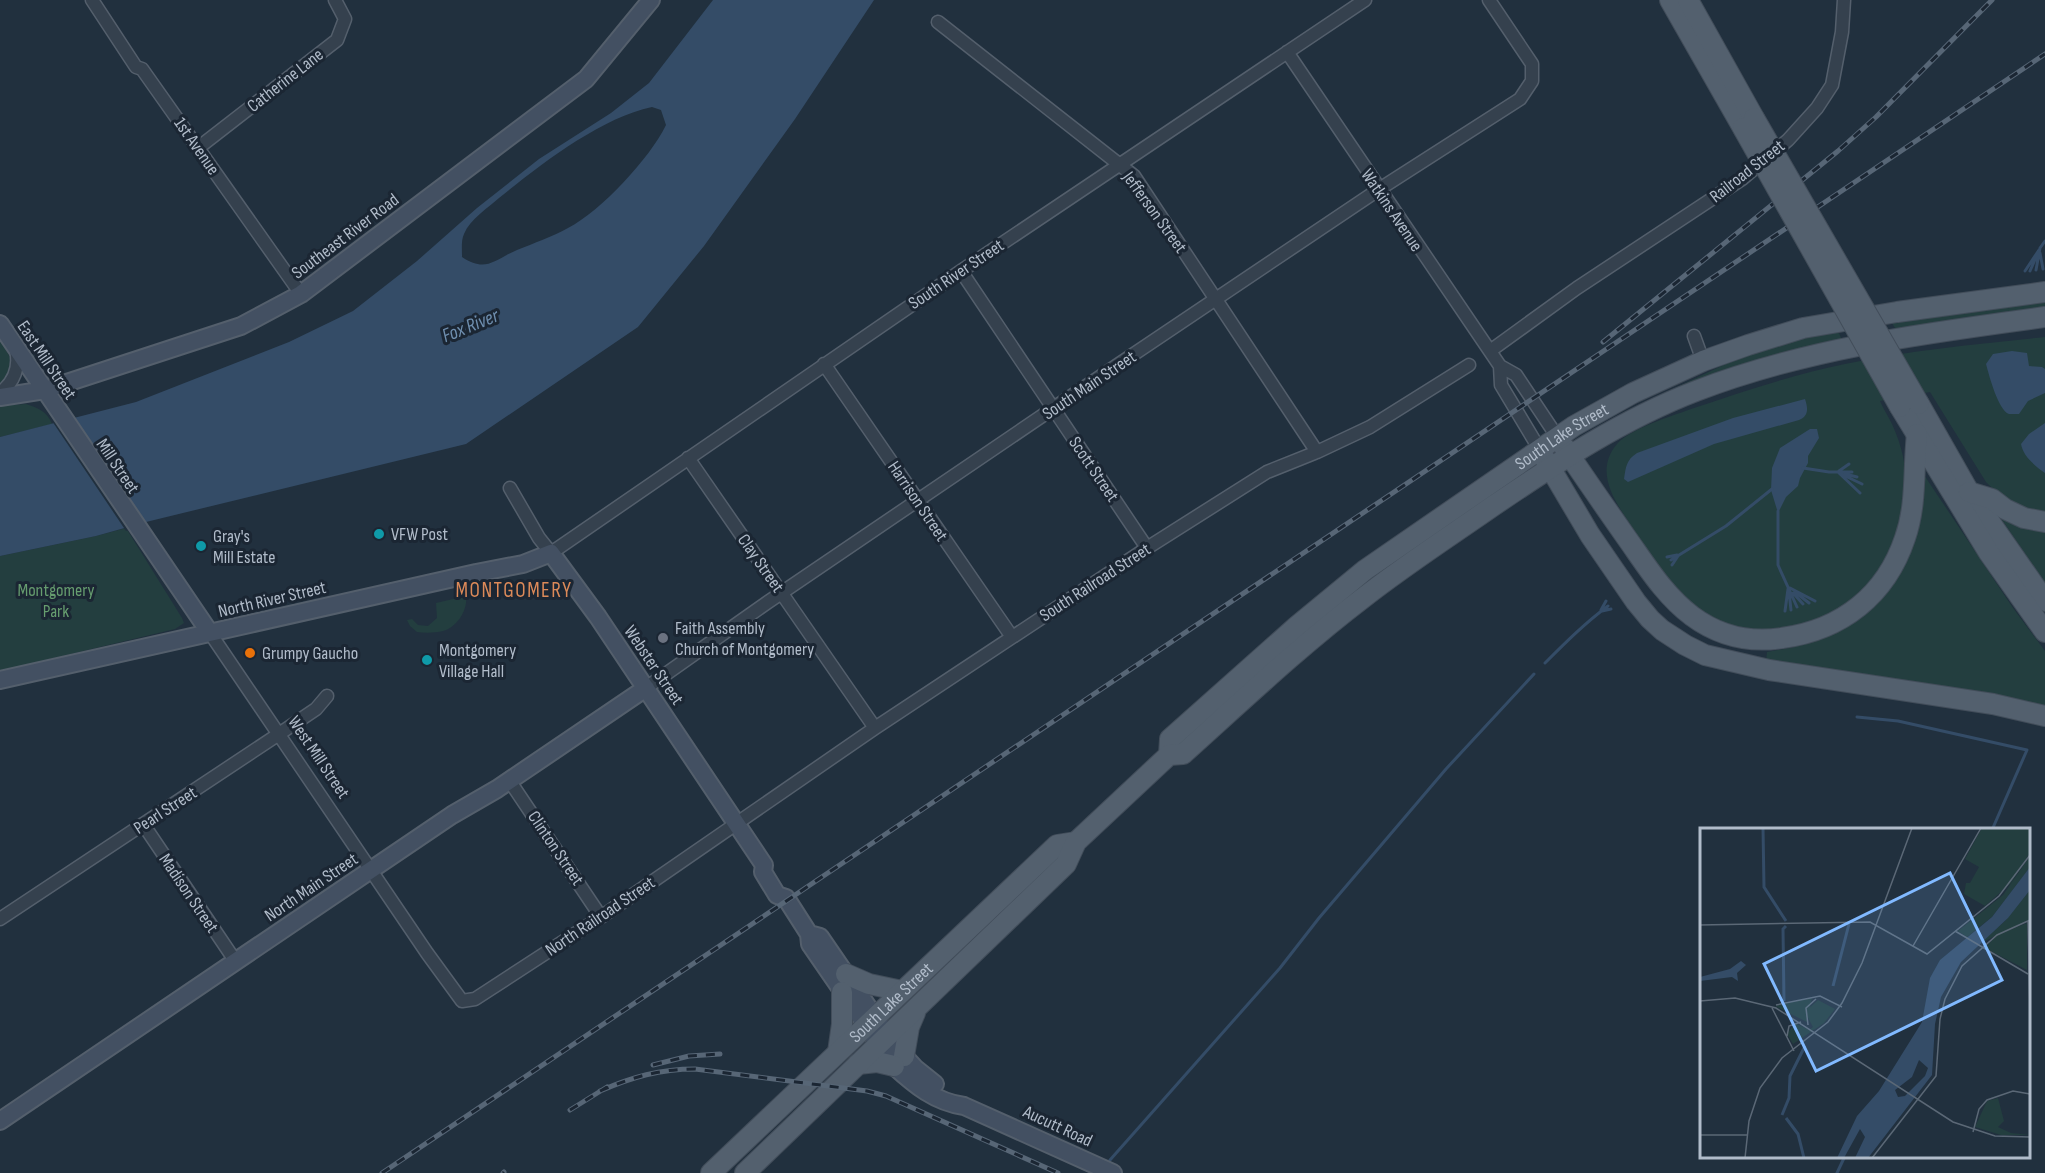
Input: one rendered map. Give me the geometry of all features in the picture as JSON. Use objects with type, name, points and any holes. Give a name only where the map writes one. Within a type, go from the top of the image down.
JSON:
[{"type":"main road","points":[[1670,0],[1748,123],[1909,405],[2045,601]]},
{"type":"main road","points":[[1688,0],[1748,123]]},
{"type":"main road","name":"South Lake Street","points":[[1169,755],[1170,739],[1328,600],[1400,545],[1558,438],[1633,393],[1703,361],[1780,335],[1821,325],[2045,292]]},
{"type":"main road","name":"South Lake Street","points":[[745,1173],[1066,864],[1076,842],[1169,755],[1183,754],[1364,597],[1550,469],[1635,417],[1731,378],[1825,353],[1905,336],[2045,317]]},
{"type":"main road","points":[[1909,405],[1917,434],[1989,554],[2045,632]]},
{"type":"main road","points":[[1558,438],[1656,580],[1674,601],[1693,617],[1717,631],[1741,638],[1764,641],[1804,635],[1839,621],[1865,602],[1889,573],[1905,540],[1912,513],[1917,434]]},
{"type":"main road","points":[[1540,450],[1590,535],[1636,602],[1662,630],[1685,645],[1705,655],[1769,670],[1993,704],[2045,716]]},
{"type":"main road","points":[[1969,492],[1992,499],[2005,509],[2024,518],[2045,522]]},
{"type":"main road","name":"South Lake Street","points":[[711,1173],[1057,845],[1076,842]]},
{"type":"main road","points":[[838,1052],[844,983],[868,984],[902,991]]},
{"type":"main road","points":[[858,1064],[899,1061],[916,1008]]},
{"type":"street","name":"1st Avenue","points":[[92,0],[136,67],[142,69],[301,294]]},
{"type":"street","name":"Catherine Lane","points":[[198,148],[338,40],[345,19],[335,0]]},
{"type":"street","name":"Southeast River Road","points":[[0,397],[45,390],[242,326],[301,294],[586,79],[651,0]]},
{"type":"street","name":"South River Street","points":[[551,553],[824,364],[1365,0]]},
{"type":"street","name":"South Main Street","points":[[646,688],[781,593],[1054,408],[1378,190],[1520,99],[1532,81],[1532,64],[1489,0]]},
{"type":"street","name":"Railroad Street","points":[[1490,351],[1577,288],[1742,179],[1788,140],[1817,108],[1832,85],[1842,32],[1844,0]]},
{"type":"street","name":"Jefferson Street","points":[[938,22],[1135,178],[1317,452]]},
{"type":"street","name":"Watkins Avenue","points":[[1287,52],[1378,190],[1500,366],[1516,375],[1558,438]]},
{"type":"street","name":"Scott Street","points":[[961,271],[1147,548]]},
{"type":"street","name":"East Mill Street","points":[[0,324],[62,418]]},
{"type":"street","points":[[1694,336],[1703,361]]},
{"type":"street","points":[[0,393],[6,388],[18,364],[15,346]]},
{"type":"street","name":"Harrison Street","points":[[824,364],[1012,637]]},
{"type":"street","name":"South Railroad Street","points":[[735,823],[1012,637],[1267,472],[1370,427],[1469,365]]},
{"type":"street","name":"Watkins Avenue","points":[[1500,366],[1501,385],[1540,450]]},
{"type":"street","name":"Mill Street","points":[[62,418],[142,536]]},
{"type":"street","name":"Clay Street","points":[[688,458],[875,728]]},
{"type":"street","name":"Webster Street","points":[[510,488],[539,538],[598,617],[735,823],[764,865],[771,867],[777,875],[788,892],[786,898],[809,934],[810,944],[844,983],[899,1061],[956,1096],[964,1106],[986,1115]]},
{"type":"street","name":"West Mill Street","points":[[142,536],[462,1001]]},
{"type":"street","name":"North River Street","points":[[0,680],[523,564],[551,553]]},
{"type":"street","name":"North Main Street","points":[[0,1120],[452,815],[509,780],[646,688]]},
{"type":"street","name":"Pearl Street","points":[[0,919],[316,709],[327,696]]},
{"type":"street","name":"Clinton Street","points":[[509,780],[602,917]]},
{"type":"street","name":"North Railroad Street","points":[[462,1001],[475,999],[602,917],[735,823]]},
{"type":"street","name":"Madison Street","points":[[143,824],[236,962]]},
{"type":"street","name":"Aucutt Road","points":[[986,1115],[1113,1173]]},
{"type":"green space","points":[[2045,300],[2045,309],[1897,331],[1890,320]]},
{"type":"green space","points":[[1837,329],[1843,342],[1637,410],[1635,407],[1751,352]]},
{"type":"green space","points":[[2045,337],[2045,515],[2013,503],[1986,482],[1930,392],[1880,401],[1900,443],[1906,473],[1904,515],[1888,560],[1872,582],[1854,599],[1833,613],[1810,623],[1786,629],[1762,631],[1738,628],[1715,619],[1701,610],[1677,589],[1657,564],[1618,505],[1609,485],[1607,465],[1610,454],[1623,438],[1662,419],[1691,409],[1825,368],[1920,351]]},
{"type":"green space","points":[[0,341],[8,354],[11,368],[0,386]]},
{"type":"green space","points":[[26,404],[45,413],[52,424],[0,437],[0,406]]},
{"type":"green space","points":[[1920,469],[2013,608],[2045,651],[2045,709],[1766,662],[1767,652],[1794,647],[1816,639],[1879,595]]},
{"type":"green space","points":[[1996,511],[2045,529],[2045,583]]},
{"type":"green space","name":"Montgomery Park","points":[[126,528],[184,623],[175,629],[0,671],[0,556]]},
{"type":"green space","points":[[466,596],[461,617],[448,629],[430,633],[417,632],[407,620],[412,619],[418,625],[428,626],[437,618],[436,603]]},
{"type":"water","name":"Fox River","points":[[713,0],[874,0],[795,119],[704,246],[638,327],[466,444],[96,536],[0,556],[0,437],[136,402],[289,342],[353,311],[539,159],[611,113],[649,83]],"holes":[[[652,107],[661,110],[666,125],[649,153],[609,197],[581,220],[556,234],[490,263],[477,264],[462,257],[463,236],[470,223],[533,171],[571,144],[612,121]]]},
{"type":"water","points":[[2012,351],[2027,353],[2029,366],[2045,369],[2045,393],[2028,401],[2019,414],[2009,414],[2001,406],[1994,392],[1986,364],[1993,354]]},
{"type":"water","points":[[1805,399],[1807,411],[1805,416],[1799,420],[1714,444],[1628,482],[1624,479],[1629,461],[1637,453],[1733,418]]},
{"type":"water","points":[[2045,423],[2045,473],[2027,457],[2021,444],[2029,434]]},
{"type":"water","points":[[1810,429],[1817,429],[1819,438],[1808,456],[1808,463],[1798,486],[1786,497],[1778,513],[1771,490],[1772,468],[1780,448]]},
{"type":"pier","points":[[71,415],[146,525],[126,531],[52,421]]},
{"type":"waterway","points":[[2036,270],[2040,248],[2045,241]]},
{"type":"waterway","points":[[2025,271],[2039,250]]},
{"type":"waterway","points":[[2040,253],[2043,269]]},
{"type":"waterway","points":[[2030,271],[2037,255]]},
{"type":"waterway","points":[[1839,471],[1849,464]]},
{"type":"waterway","points":[[1803,468],[1829,472],[1852,472]]},
{"type":"waterway","points":[[1839,473],[1860,493]]},
{"type":"waterway","points":[[1841,474],[1862,484]]},
{"type":"waterway","points":[[1845,474],[1857,477]]},
{"type":"waterway","points":[[1671,560],[1726,526],[1772,489]]},
{"type":"waterway","points":[[1778,511],[1778,565],[1797,607]]},
{"type":"waterway","points":[[1667,557],[1677,555]]},
{"type":"waterway","points":[[1672,565],[1678,556]]},
{"type":"waterway","points":[[1790,588],[1815,601]]},
{"type":"waterway","points":[[1785,611],[1788,589]]},
{"type":"waterway","points":[[1789,592],[1791,610]]},
{"type":"waterway","points":[[1795,592],[1809,603]]},
{"type":"waterway","points":[[1793,593],[1803,604]]},
{"type":"waterway","points":[[1601,610],[1606,601]]},
{"type":"waterway","points":[[1545,663],[1583,626],[1608,606]]},
{"type":"waterway","points":[[1602,611],[1611,609]]},
{"type":"waterway","points":[[1110,1160],[1280,968],[1319,918],[1446,769],[1534,674]]},
{"type":"waterway","points":[[1857,717],[1898,721],[2027,750],[1993,828]]},
{"type":"waterway","points":[[1837,1173],[1844,1158]]},
{"type":"railway","points":[[1603,342],[1838,151],[1876,117],[1992,0]]},
{"type":"railway","points":[[382,1173],[2045,54]]},
{"type":"railway","points":[[653,1065],[689,1056],[720,1054]]},
{"type":"railway","points":[[600,1091],[646,1075],[670,1070],[695,1069],[867,1091],[886,1096],[1058,1173]]},
{"type":"railway","points":[[570,1110],[607,1087]]},
{"type":"place","name":"VFW Post","points":[[379,534]]},
{"type":"place","name":"Gray's Mill Estate","points":[[201,546]]},
{"type":"place","name":"Faith Assembly Church of Montgomery","points":[[663,638]]},
{"type":"place","name":"Grumpy Gaucho","points":[[250,653]]},
{"type":"place","name":"Montgomery Village Hall","points":[[427,660]]},
{"type":"district","name":"MONTGOMERY","points":[[514,590]]}]
